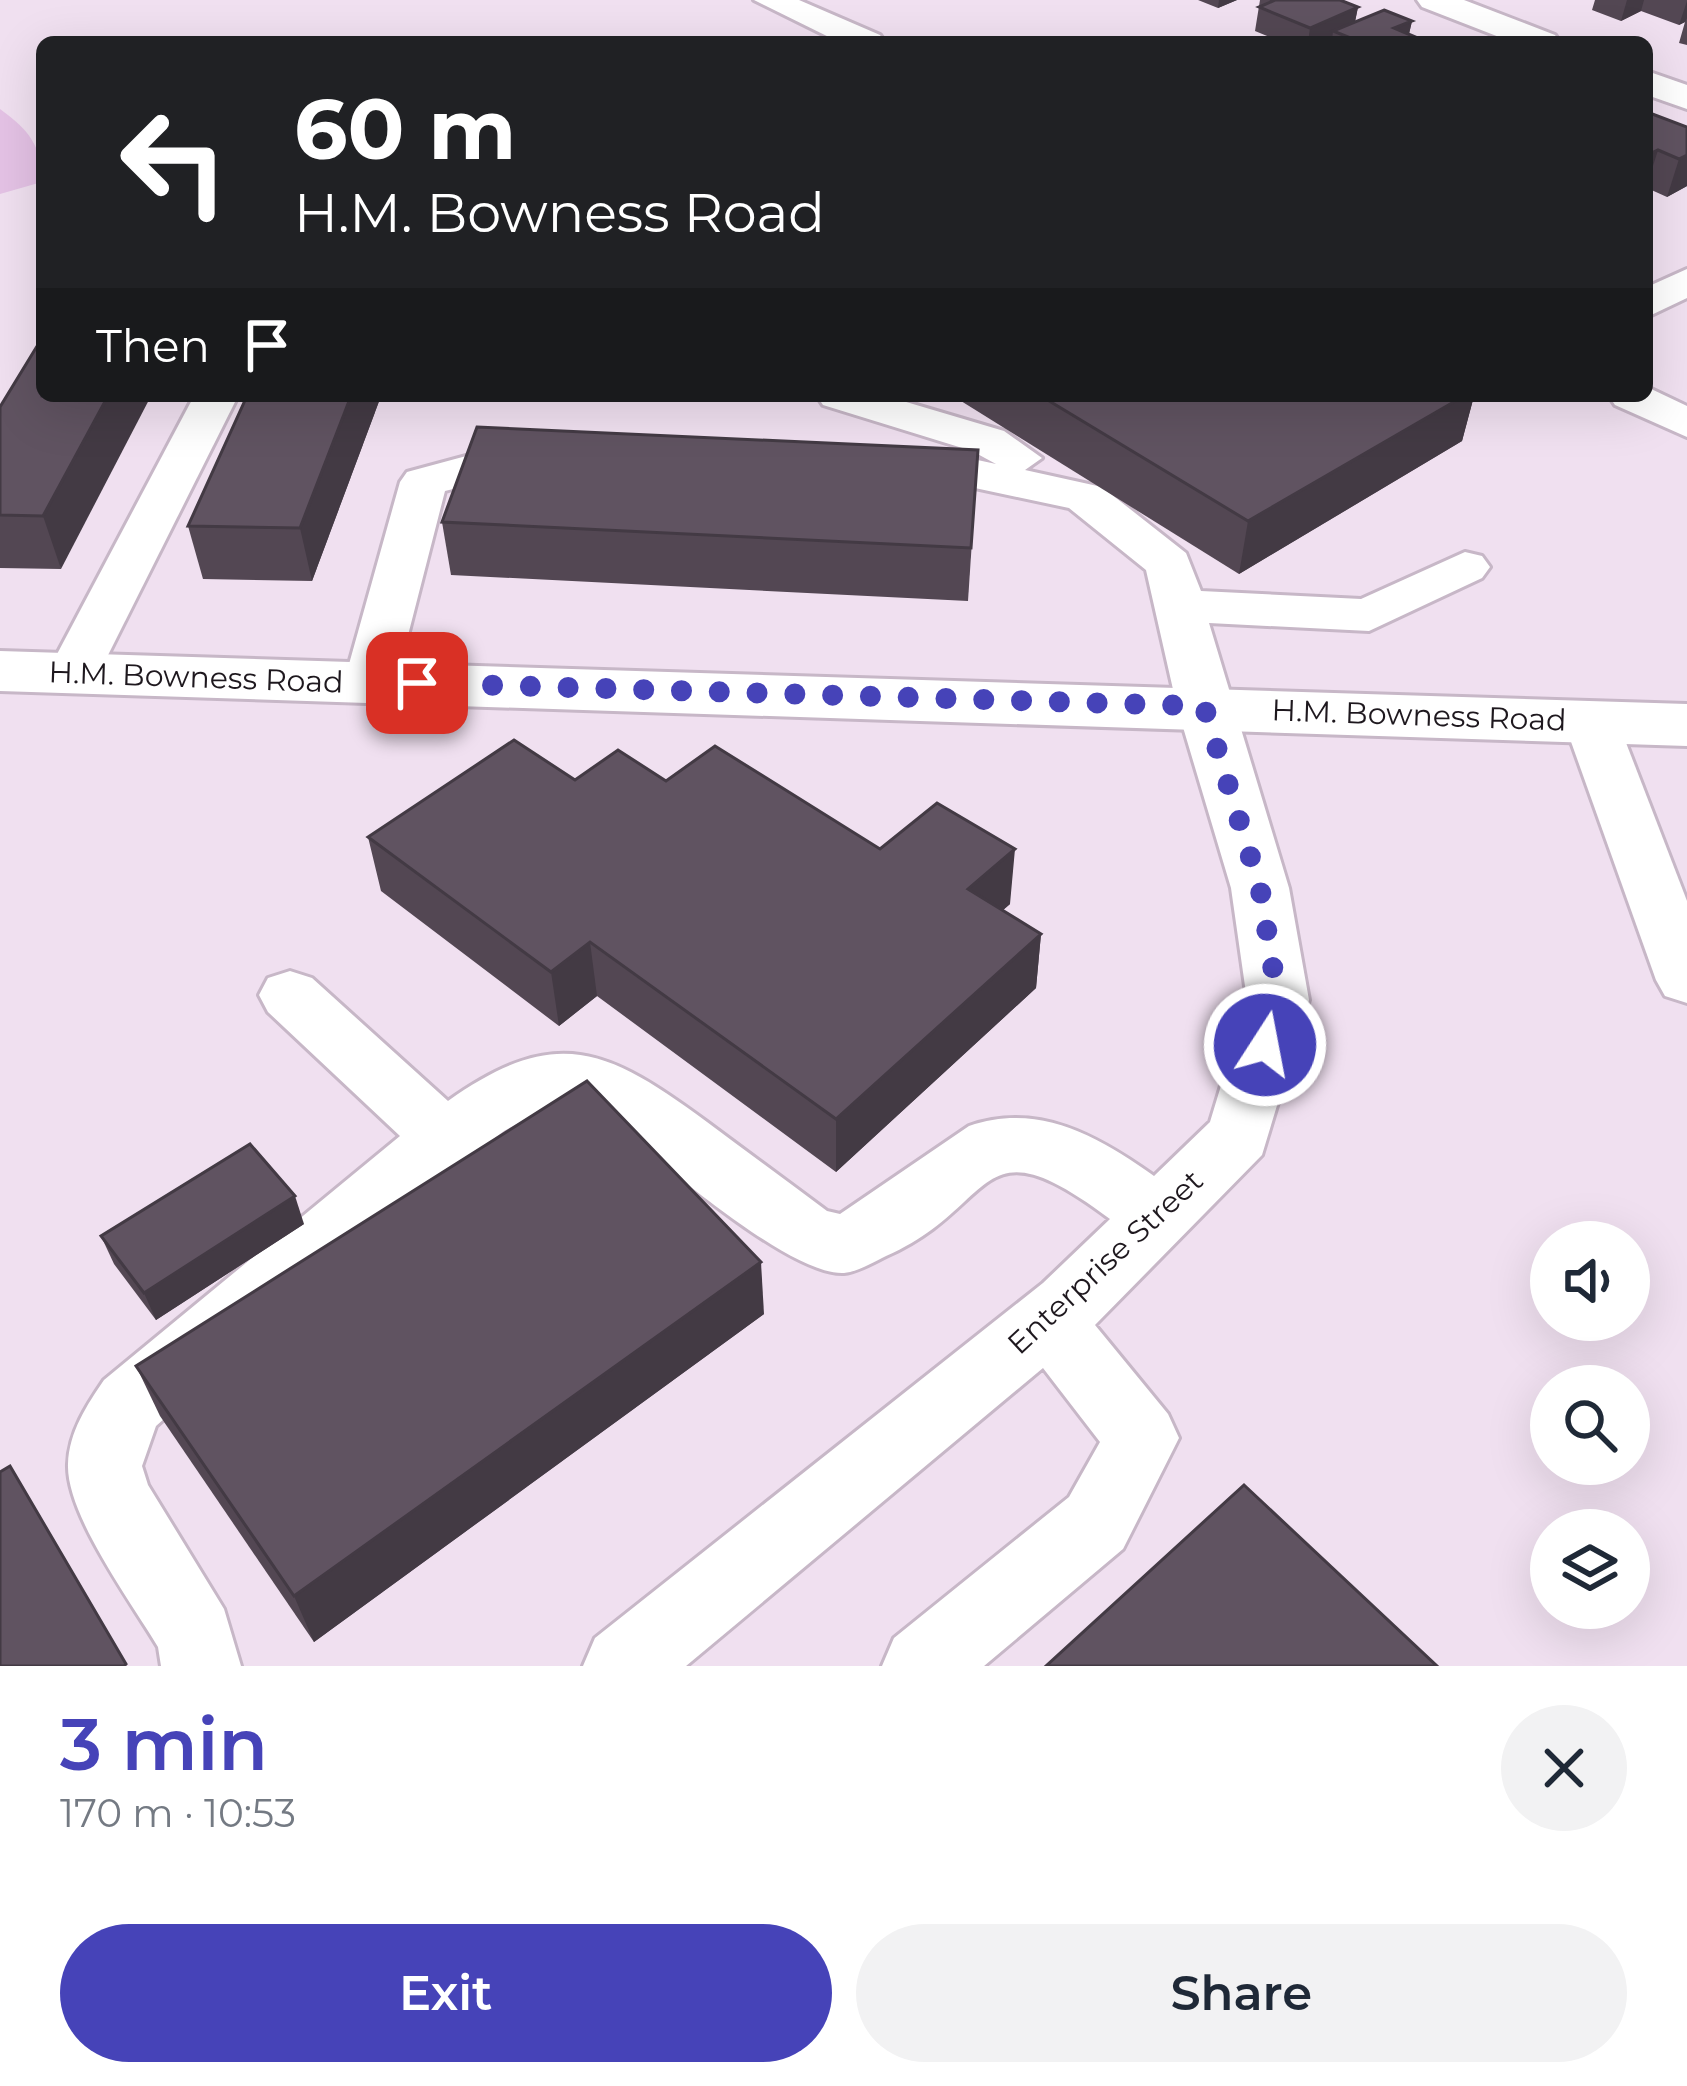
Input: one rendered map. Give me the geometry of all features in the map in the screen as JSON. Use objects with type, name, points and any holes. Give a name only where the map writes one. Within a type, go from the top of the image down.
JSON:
[{"type":"main road","name":"H.M. Bowness Road","points":[[0,671],[1687,725]]},
{"type":"street","points":[[771,0],[854,36]]},
{"type":"street","points":[[1434,0],[1527,36]]},
{"type":"street","points":[[1653,84],[1687,98]]},
{"type":"street","points":[[1653,301],[1687,281]]},
{"type":"street","points":[[73,673],[213,402]]},
{"type":"street","name":"Enterprise Street","points":[[623,1666],[1048,1320],[1239,1136],[1278,1000],[1260,888],[1204,706],[1169,564],[1085,496],[988,441],[859,402]]},
{"type":"street","points":[[1643,402],[1687,423]]},
{"type":"street","points":[[852,469],[947,468],[1085,496]]},
{"type":"street","points":[[370,682],[424,482],[470,469],[589,469]]},
{"type":"street","points":[[1179,606],[1369,615],[1465,567]]},
{"type":"street","points":[[1591,722],[1687,980]]},
{"type":"street","points":[[290,995],[446,1139]]},
{"type":"street","points":[[201,1666],[196,1637],[112,1498],[105,1466],[112,1430],[162,1371],[370,1195],[522,1088],[556,1078],[586,1079],[637,1103],[808,1235],[843,1244],[873,1231],[992,1145],[1014,1138],[1054,1150],[1157,1215]]},
{"type":"street","points":[[922,1666],[1096,1523],[1142,1438],[1048,1320]]},
{"type":"shaded area","points":[[0,109],[32,140],[36,184],[0,194]]},
{"type":"building","points":[[1270,0],[1340,0],[1358,7],[1310,28],[1259,7]]},
{"type":"building","points":[[1384,10],[1412,21],[1394,28],[1413,36],[1346,36],[1333,31]]},
{"type":"building","points":[[1653,114],[1687,127],[1687,155],[1679,159],[1653,152]]},
{"type":"building","points":[[36,348],[36,402],[105,402],[43,516],[0,515],[0,407]]},
{"type":"building","points":[[244,402],[349,402],[300,528],[188,526]]},
{"type":"building","points":[[1051,402],[1454,402],[1248,521]]},
{"type":"building","points":[[477,427],[978,450],[971,548],[442,522]]},
{"type":"building","points":[[514,740],[575,780],[618,750],[666,781],[715,746],[880,849],[937,803],[1015,849],[968,889],[1041,934],[836,1119],[590,942],[551,972],[368,837]]},
{"type":"building","points":[[587,1081],[761,1262],[294,1596],[136,1366]]},
{"type":"building","points":[[250,1144],[295,1196],[144,1293],[101,1236]]},
{"type":"building","points":[[10,1466],[124,1666],[0,1666],[0,1472]]},
{"type":"building","points":[[1244,1485],[1437,1666],[1046,1666]]},
{"type":"route","points":[[417,683],[1204,706],[1260,888],[1278,1000],[1265,1045]]}]
